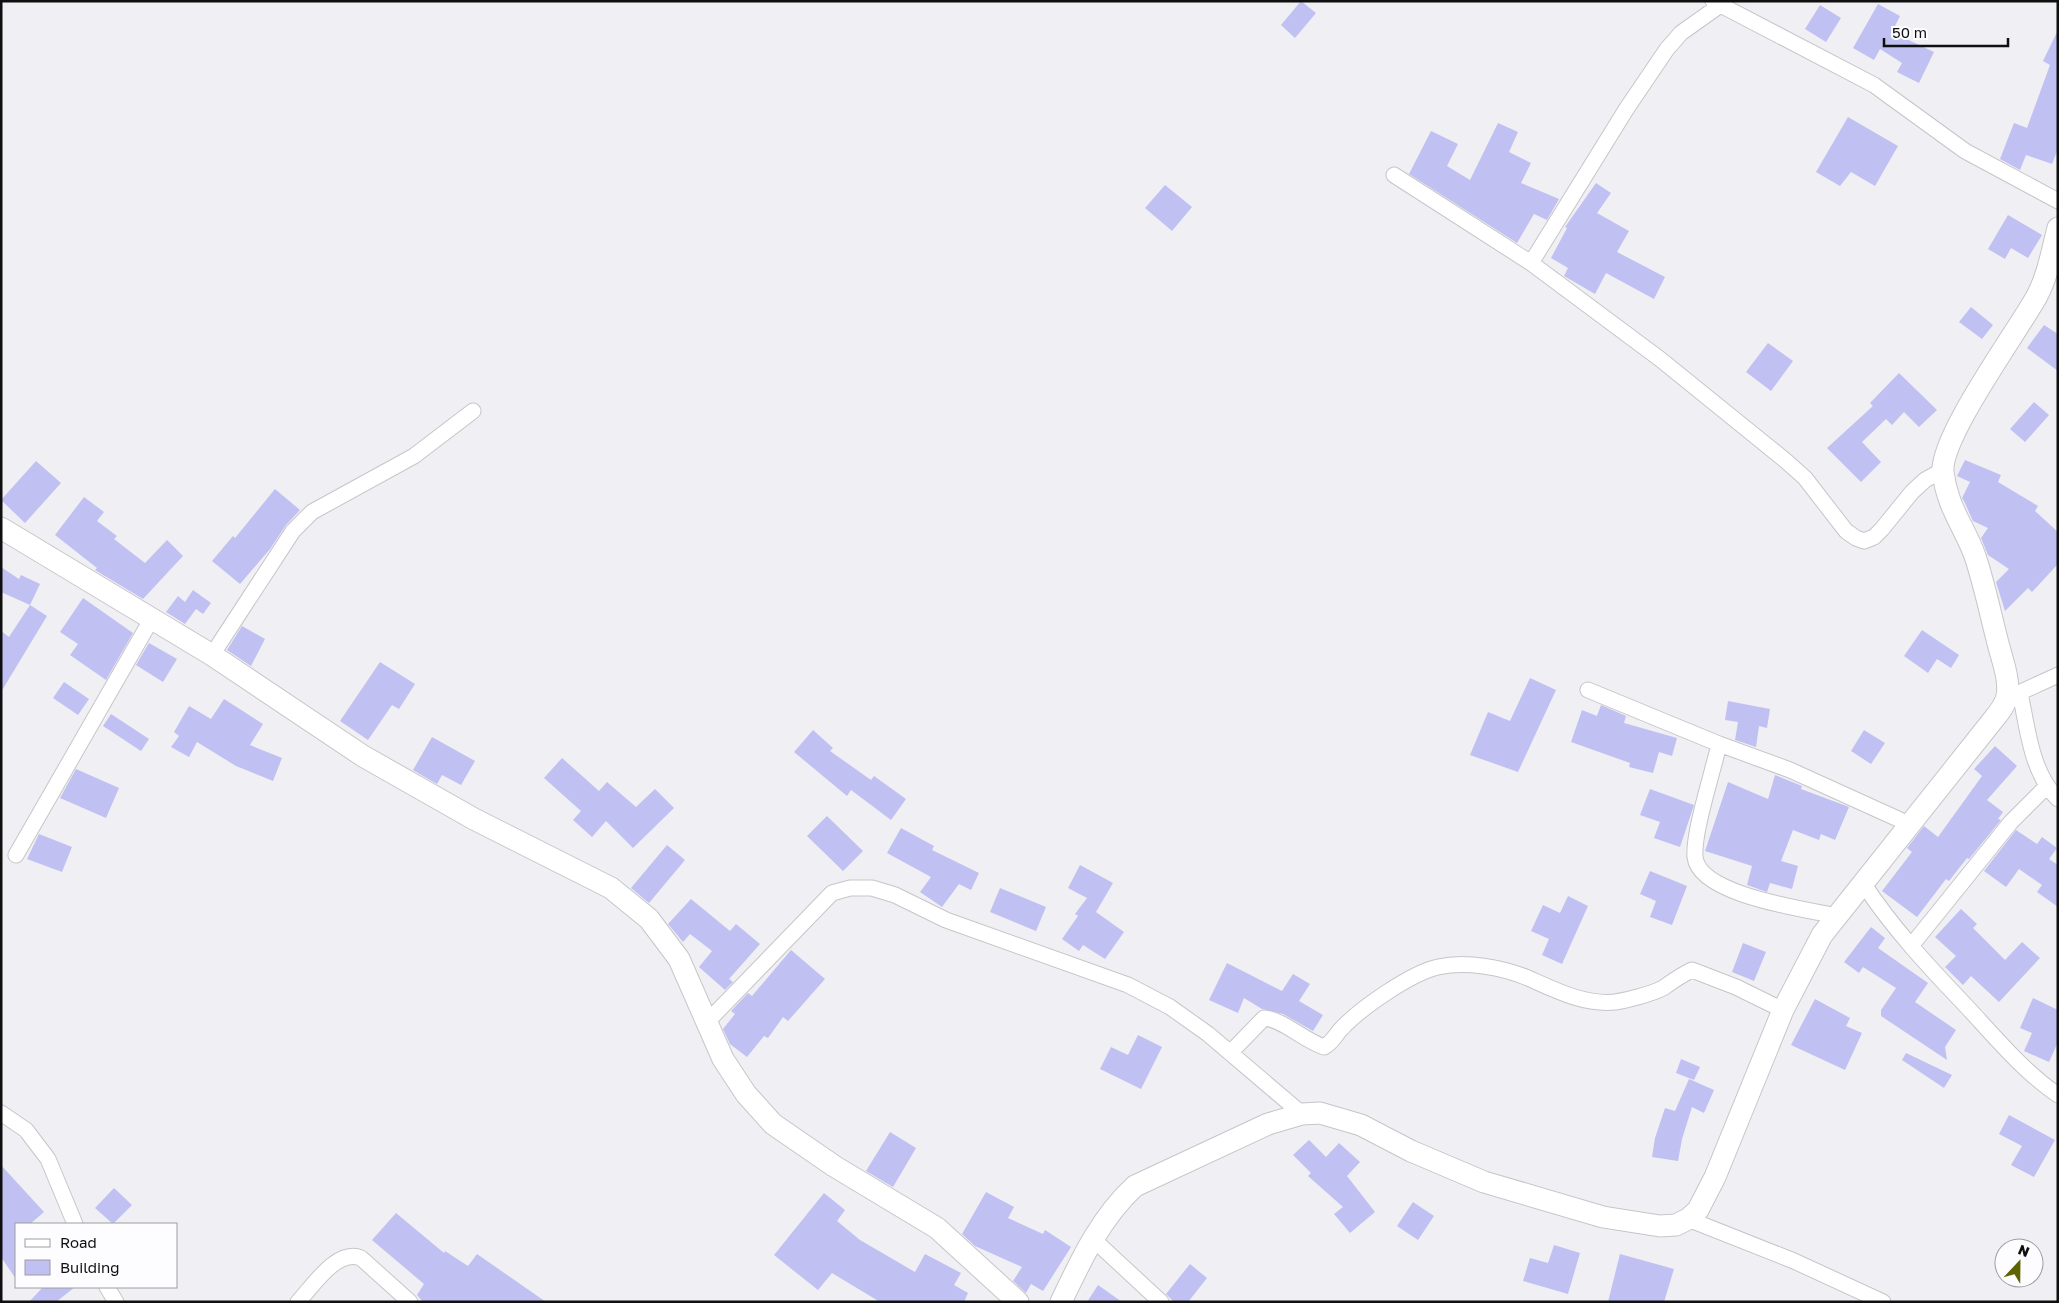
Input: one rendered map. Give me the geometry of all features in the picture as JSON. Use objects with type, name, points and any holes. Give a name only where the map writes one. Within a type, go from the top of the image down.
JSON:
[{"type":"street","points":[[1531,263],[1627,108],[1667,49],[1681,33],[1716,4],[1874,85],[1965,151],[2058,201]]},
{"type":"street","points":[[1394,174],[1531,263],[1660,359],[1805,478],[1846,530],[1856,538],[1864,541],[1874,537],[1912,492],[1925,480],[1943,470]]},
{"type":"street","points":[[2058,228],[2048,266],[2037,295],[1964,416],[1945,455],[1943,470],[1946,490],[1955,518],[1974,555],[2006,678],[2038,774],[2046,787],[2058,799]]},
{"type":"street","points":[[212,655],[293,531],[312,512],[414,456],[473,411]]},
{"type":"street","points":[[1,528],[212,655],[364,756],[474,819],[611,888],[650,919],[680,959],[723,1058],[746,1094],[773,1124],[834,1166],[937,1228],[1018,1302]]},
{"type":"street","points":[[16,855],[151,620]]},
{"type":"street","points":[[1061,1302],[1093,1239],[1121,1199],[1136,1186],[1268,1124],[1302,1114],[1320,1113],[1344,1119],[1411,1151],[1484,1182],[1603,1217],[1660,1226],[1676,1225],[1688,1219],[1698,1210],[1715,1177],[1783,1010],[1811,953],[1837,916],[1909,824],[2013,696],[2058,675]]},
{"type":"street","points":[[1588,690],[1719,744],[1790,770],[1909,824]]},
{"type":"street","points":[[1719,744],[1695,846],[1699,870],[1723,888],[1837,916]]},
{"type":"street","points":[[1911,946],[2012,822],[2046,787]]},
{"type":"street","points":[[1863,883],[1879,908],[1911,946],[1988,1030],[2045,1086],[2058,1094]]},
{"type":"street","points":[[708,1021],[832,893],[850,888],[872,888],[895,895],[946,920],[1128,985],[1170,1007],[1230,1053],[1302,1114]]},
{"type":"street","points":[[1230,1053],[1264,1018],[1274,1020],[1313,1044],[1324,1047],[1332,1043],[1341,1029],[1366,1008],[1414,976],[1438,967],[1468,966],[1498,969],[1526,978],[1561,994],[1585,1000],[1615,1002],[1661,989],[1692,970],[1721,981],[1783,1010]]},
{"type":"street","points":[[1,1113],[26,1130],[48,1159],[75,1223]]},
{"type":"street","points":[[1688,1219],[1794,1261],[1883,1302]]},
{"type":"street","points":[[1093,1239],[1161,1302]]},
{"type":"street","points":[[298,1302],[338,1260],[347,1255],[361,1258],[410,1302]]},
{"type":"street","points":[[108,1288],[116,1302]]},
{"type":"building","points":[[1301,1],[1316,13],[1295,38],[1281,25]]},
{"type":"building","points":[[1878,4],[1900,16],[1892,32],[1934,52],[1919,83],[1897,72],[1902,63],[1880,49],[1874,60],[1853,48]]},
{"type":"building","points":[[1820,5],[1841,18],[1826,42],[1805,29]]},
{"type":"building","points":[[2058,30],[2058,149],[2052,164],[2026,155],[2020,170],[2000,159],[2014,123],[2027,128],[2050,65],[2043,61]]},
{"type":"building","points":[[1848,117],[1898,146],[1875,186],[1851,172],[1840,186],[1816,172]]},
{"type":"building","points":[[1498,123],[1518,132],[1509,152],[1531,163],[1521,183],[1559,199],[1547,220],[1534,214],[1517,243],[1409,174],[1431,131],[1458,144],[1447,166],[1470,180]]},
{"type":"building","points":[[1596,183],[1611,193],[1597,213],[1629,231],[1617,252],[1665,277],[1654,299],[1606,273],[1595,294],[1564,276],[1568,268],[1551,258],[1567,228],[1565,227]]},
{"type":"building","points":[[1165,185],[1192,207],[1172,231],[1145,208]]},
{"type":"building","points":[[2008,215],[2042,235],[2028,258],[2011,248],[2005,259],[1988,249]]},
{"type":"building","points":[[1971,307],[1993,325],[1982,339],[1959,322]]},
{"type":"building","points":[[2044,325],[2058,334],[2058,371],[2027,348]]},
{"type":"building","points":[[1768,343],[1793,361],[1771,391],[1746,372]]},
{"type":"building","points":[[1899,373],[1937,410],[1919,427],[1904,412],[1892,425],[1886,419],[1862,442],[1881,462],[1861,482],[1827,448],[1873,406],[1870,403]]},
{"type":"building","points":[[2034,402],[2049,415],[2025,442],[2010,429]]},
{"type":"building","points":[[1965,460],[2001,475],[1998,482],[2038,506],[2035,511],[2058,532],[2058,564],[2032,592],[2028,588],[2005,611],[1996,582],[2009,569],[1988,555],[1981,538],[1988,528],[1973,521],[1962,498],[1970,482],[1957,476]]},
{"type":"building","points":[[36,461],[61,483],[25,523],[1,500]]},
{"type":"building","points":[[275,489],[300,510],[240,584],[212,561],[233,536],[235,538]]},
{"type":"building","points":[[84,497],[104,512],[97,521],[117,536],[114,539],[145,563],[167,540],[183,556],[143,599],[95,570],[97,568],[55,535]]},
{"type":"building","points":[[1,567],[19,579],[21,575],[40,584],[30,605],[1,592]]},
{"type":"building","points":[[193,590],[211,603],[203,614],[196,609],[185,624],[166,612],[178,596],[185,602]]},
{"type":"building","points":[[83,598],[133,633],[106,680],[70,655],[78,644],[60,632]]},
{"type":"building","points":[[30,605],[47,616],[1,692],[1,631],[9,637]]},
{"type":"building","points":[[242,626],[265,639],[251,666],[227,650]]},
{"type":"building","points":[[1922,630],[1959,655],[1951,668],[1937,659],[1928,673],[1904,656]]},
{"type":"building","points":[[149,643],[177,659],[163,682],[136,665]]},
{"type":"building","points":[[380,662],[415,684],[399,709],[392,705],[368,740],[340,721]]},
{"type":"building","points":[[1530,678],[1556,690],[1518,772],[1470,755],[1488,712],[1510,721]]},
{"type":"building","points":[[64,682],[89,699],[78,715],[53,698]]},
{"type":"building","points":[[224,699],[263,724],[250,745],[282,758],[273,781],[236,766],[197,742],[189,757],[171,747],[179,736],[174,732],[189,706],[211,719]]},
{"type":"building","points":[[1728,701],[1770,709],[1767,728],[1759,726],[1756,747],[1735,740],[1738,722],[1725,720]]},
{"type":"building","points":[[1601,705],[1626,716],[1624,723],[1677,738],[1672,756],[1659,752],[1653,773],[1629,767],[1630,763],[1571,742],[1582,710],[1597,716]]},
{"type":"building","points":[[111,714],[149,739],[141,751],[103,726]]},
{"type":"building","points":[[813,730],[833,748],[830,751],[871,780],[874,776],[906,799],[891,820],[851,790],[847,796],[794,752]]},
{"type":"building","points":[[1864,730],[1885,743],[1871,764],[1851,751]]},
{"type":"building","points":[[432,737],[475,761],[461,785],[442,775],[437,784],[413,770]]},
{"type":"building","points":[[1995,746],[2017,766],[1987,800],[2003,812],[1998,819],[2001,820],[1949,881],[1946,879],[1917,917],[1882,891],[1912,852],[1907,848],[1924,826],[1938,837],[1982,776],[1974,769]]},
{"type":"building","points":[[562,758],[599,791],[607,782],[636,807],[655,789],[674,808],[633,848],[606,821],[592,837],[573,820],[581,811],[544,778]]},
{"type":"building","points":[[76,769],[119,788],[106,818],[60,798]]},
{"type":"building","points":[[1775,775],[1802,786],[1801,789],[1849,807],[1835,840],[1821,834],[1819,840],[1793,830],[1781,861],[1798,866],[1792,889],[1770,883],[1767,892],[1747,885],[1752,866],[1705,851],[1728,782],[1768,799]]},
{"type":"building","points":[[1650,789],[1694,805],[1680,847],[1654,838],[1660,822],[1640,815]]},
{"type":"building","points":[[827,816],[863,851],[843,871],[807,836]]},
{"type":"building","points":[[901,828],[934,846],[932,850],[979,873],[971,890],[959,884],[942,907],[920,892],[931,877],[887,853]]},
{"type":"building","points":[[2016,830],[2037,844],[2042,837],[2057,848],[2049,859],[2058,865],[2058,907],[2037,892],[2042,885],[2019,869],[2006,887],[1984,871]]},
{"type":"building","points":[[39,834],[72,847],[62,872],[27,859]]},
{"type":"building","points":[[667,845],[685,860],[649,903],[631,888]]},
{"type":"building","points":[[1080,865],[1113,883],[1096,912],[1124,932],[1105,959],[1083,945],[1079,951],[1062,939],[1078,916],[1075,914],[1087,898],[1068,888]]},
{"type":"building","points":[[1650,871],[1687,886],[1672,925],[1650,917],[1656,901],[1640,894]]},
{"type":"building","points":[[1000,888],[1046,907],[1036,931],[990,912]]},
{"type":"building","points":[[1568,896],[1588,906],[1562,964],[1542,955],[1549,939],[1531,931],[1543,905],[1560,913]]},
{"type":"building","points":[[691,899],[730,931],[736,924],[760,944],[729,979],[733,982],[725,990],[699,967],[712,951],[690,934],[683,942],[668,924]]},
{"type":"building","points":[[1961,909],[1977,924],[1973,928],[2005,960],[2022,942],[2040,958],[1999,1002],[1971,976],[1963,985],[1945,967],[1956,956],[1935,937]]},
{"type":"building","points":[[1871,927],[1885,938],[1878,948],[1928,983],[1915,1002],[1956,1030],[1945,1047],[1947,1060],[1881,1016],[1881,1010],[1896,988],[1863,967],[1859,973],[1844,962]]},
{"type":"building","points":[[1743,943],[1766,952],[1754,981],[1732,972]]},
{"type":"building","points":[[791,950],[825,979],[788,1021],[783,1017],[768,1038],[764,1036],[747,1057],[730,1044],[723,1029],[735,1014],[731,1011],[748,993],[752,996]]},
{"type":"building","points":[[1227,963],[1282,991],[1293,974],[1310,984],[1299,1001],[1323,1015],[1313,1031],[1283,1014],[1262,1009],[1244,998],[1238,1013],[1209,1000]]},
{"type":"building","points":[[2033,998],[2058,1010],[2058,1042],[2049,1062],[2024,1051],[2032,1033],[2020,1028]]},
{"type":"building","points":[[1815,999],[1850,1018],[1846,1026],[1862,1033],[1845,1070],[1791,1045]]},
{"type":"building","points":[[1138,1035],[1162,1047],[1141,1089],[1100,1069],[1111,1047],[1128,1055]]},
{"type":"building","points":[[1906,1053],[1952,1075],[1944,1088],[1902,1060]]},
{"type":"building","points":[[1681,1059],[1700,1067],[1694,1080],[1676,1073]]},
{"type":"building","points":[[1689,1079],[1714,1090],[1704,1113],[1692,1107],[1682,1139],[1678,1161],[1652,1157],[1655,1138],[1665,1108],[1675,1111]]},
{"type":"building","points":[[2009,1115],[2055,1140],[2034,1177],[2011,1165],[2022,1146],[1999,1134]]},
{"type":"building","points":[[890,1132],[916,1148],[893,1187],[866,1171]]},
{"type":"building","points":[[1309,1140],[1326,1157],[1339,1143],[1360,1162],[1347,1176],[1375,1212],[1350,1233],[1334,1214],[1343,1207],[1308,1176],[1311,1173],[1293,1155]]},
{"type":"building","points":[[1,1165],[44,1212],[31,1223],[15,1223],[15,1278],[1,1257]]},
{"type":"building","points":[[114,1188],[132,1205],[114,1223],[95,1208]]},
{"type":"building","points":[[986,1192],[1014,1207],[1008,1218],[1043,1234],[1045,1230],[1071,1247],[1043,1291],[1031,1284],[1026,1293],[1013,1281],[1022,1267],[975,1246],[962,1234]]},
{"type":"building","points":[[824,1193],[845,1210],[837,1221],[860,1240],[915,1272],[925,1254],[961,1273],[954,1285],[968,1293],[964,1302],[880,1302],[832,1273],[818,1290],[774,1255]]},
{"type":"building","points":[[1413,1202],[1434,1216],[1418,1240],[1397,1226]]},
{"type":"building","points":[[396,1213],[444,1253],[445,1251],[468,1266],[477,1254],[546,1302],[423,1302],[417,1295],[424,1284],[372,1240]]},
{"type":"building","points":[[1554,1245],[1580,1253],[1568,1294],[1523,1281],[1530,1258],[1548,1263]]},
{"type":"building","points":[[1620,1254],[1674,1269],[1664,1302],[1608,1302]]},
{"type":"building","points":[[1190,1264],[1207,1278],[1188,1302],[1174,1302],[1166,1294]]},
{"type":"building","points":[[1098,1285],[1122,1302],[1087,1302]]},
{"type":"building","points":[[42,1288],[74,1288],[56,1302],[29,1302]]}]
